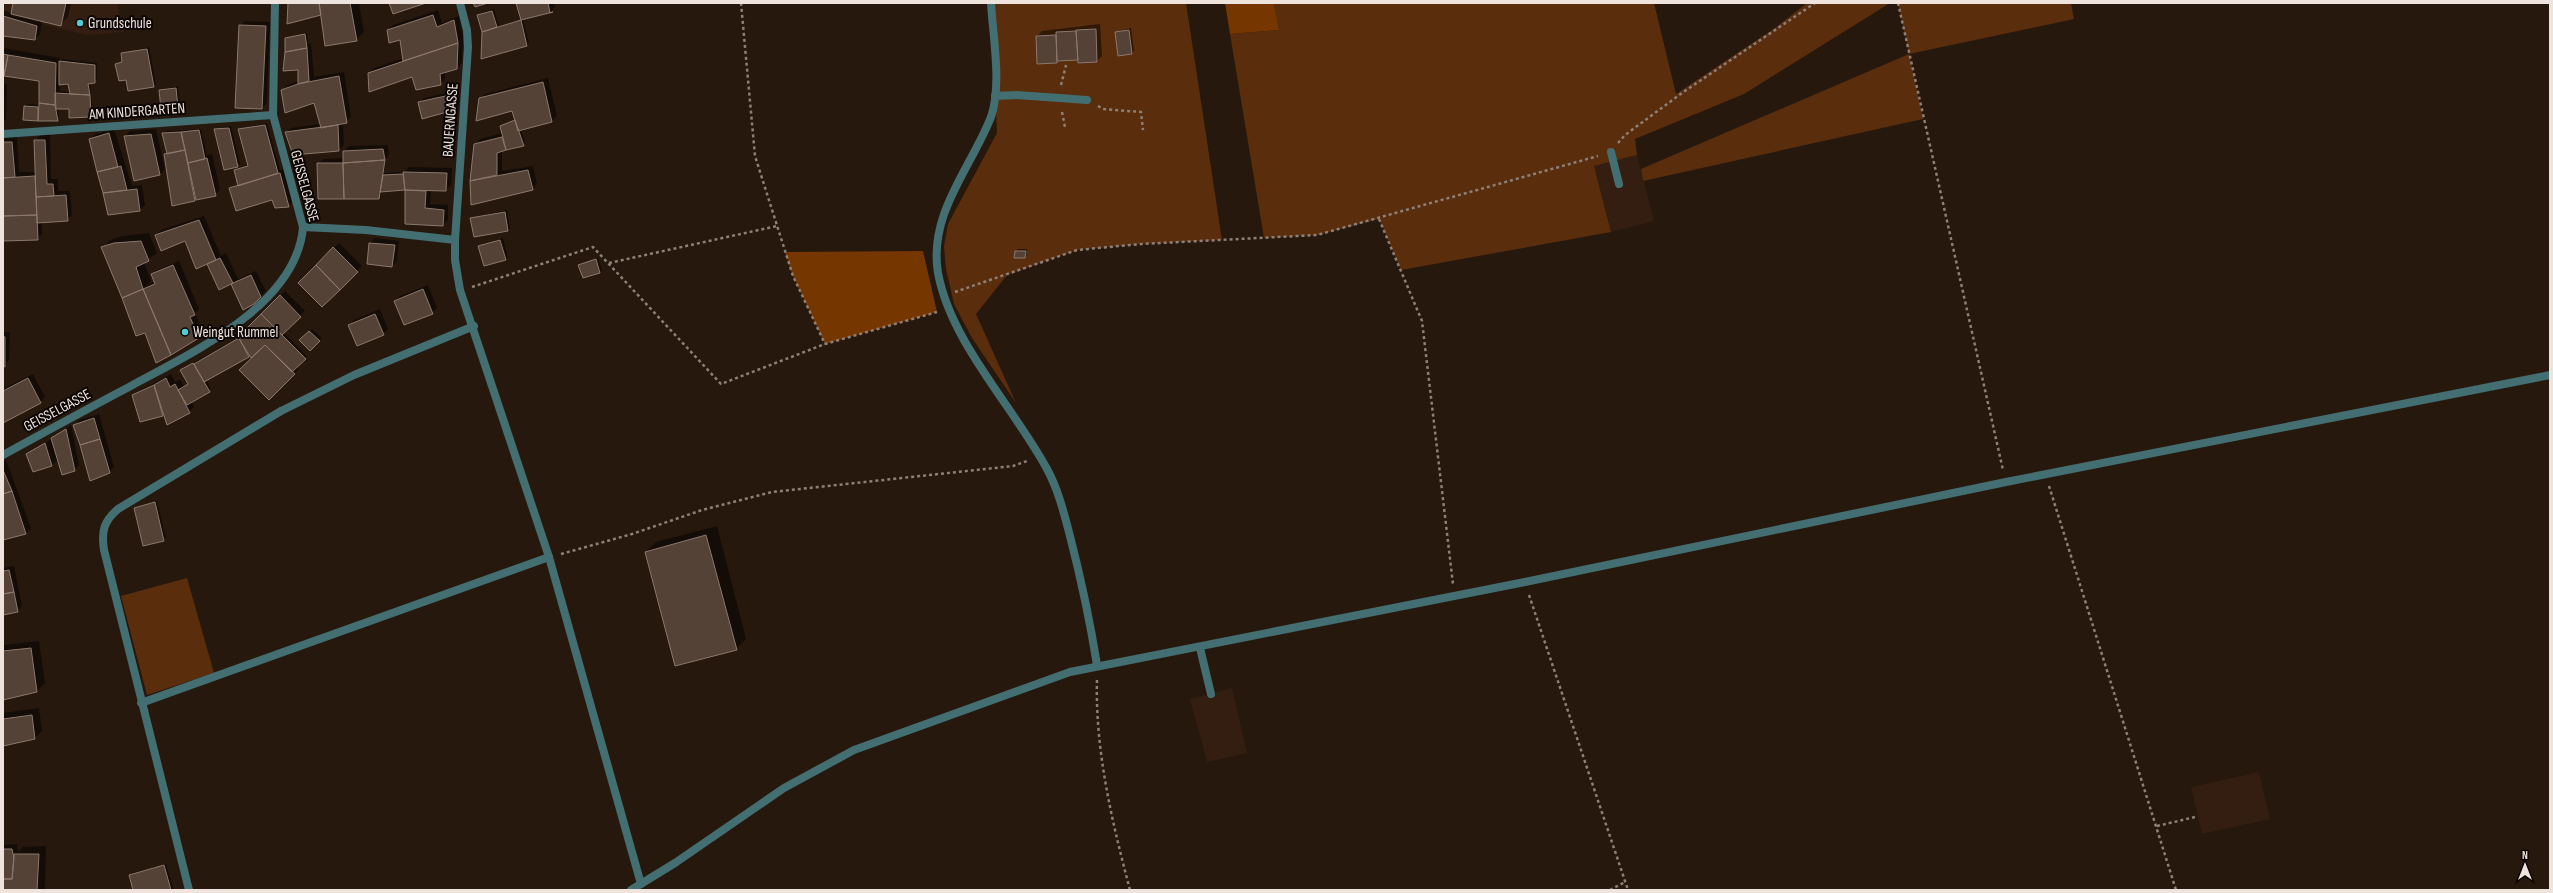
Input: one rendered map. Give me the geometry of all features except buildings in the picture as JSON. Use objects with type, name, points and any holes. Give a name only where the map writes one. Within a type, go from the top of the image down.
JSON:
[{"type":"street","name":"GEISSELGASSE","points":[[3,455],[224,334],[260,304],[281,281],[301,246],[303,227],[273,115],[275,3]]},
{"type":"street","name":"BAUERNGASSE","points":[[460,3],[467,30],[468,47],[455,240],[455,260],[460,290],[474,326],[549,557],[641,884]]},
{"type":"street","points":[[991,3],[995,96],[991,116],[944,213],[936,251],[943,296],[947,309],[1039,456],[1060,501],[1089,616],[1097,665]]},
{"type":"street","points":[[995,96],[1017,95],[1087,100]]},
{"type":"street","name":"AM KINDERGARTEN","points":[[3,134],[273,115]]},
{"type":"street","points":[[1611,152],[1619,184]]},
{"type":"street","points":[[303,227],[366,230],[455,240]]},
{"type":"street","points":[[189,890],[141,703],[104,550],[102,533],[107,518],[160,483],[281,411],[354,375],[474,326]]},
{"type":"street","points":[[631,890],[784,788],[854,750],[1033,684],[1097,665],[1200,648],[2045,474],[2550,375]]},
{"type":"street","points":[[141,703],[549,557]]},
{"type":"street","points":[[1200,648],[1211,694]]},
{"type":"path","points":[[741,3],[756,156],[793,276],[825,344]]},
{"type":"path","points":[[943,296],[1077,250],[1141,244],[1317,234],[1380,219],[1611,152],[1625,135],[1682,93],[1815,3]]},
{"type":"path","points":[[1898,3],[2006,482]]},
{"type":"path","points":[[1087,100],[1103,109],[1141,112],[1143,130]]},
{"type":"path","points":[[1380,219],[1422,321],[1455,595]]},
{"type":"path","points":[[609,263],[777,226]]},
{"type":"path","points":[[460,290],[593,247],[720,384],[825,344],[947,309]]},
{"type":"path","points":[[549,557],[632,534],[702,510],[772,492],[1013,466],[1039,456]]},
{"type":"path","points":[[2045,474],[2176,890]]},
{"type":"path","points":[[1525,582],[1628,890]]},
{"type":"path","points":[[1097,665],[1096,706],[1102,760],[1130,890]]},
{"type":"path","points":[[2157,826],[2195,817]]},
{"type":"path","points":[[1610,890],[1625,882]]},
{"type":"shaded area","name":"Grundschule","points":[[3,3],[117,3],[123,32],[87,35],[3,14]]},
{"type":"shaded area","points":[[991,3],[1186,3],[1222,240],[1141,244],[1077,250],[1007,275],[976,314],[1016,403],[972,338],[954,304],[946,269],[944,246],[948,224],[997,133]]},
{"type":"shaded area","points":[[1225,3],[1274,3],[1279,30],[1230,34]]},
{"type":"shaded area","points":[[1274,3],[1654,3],[1676,94],[1775,28],[1807,3],[1890,3],[1744,94],[1635,139],[1637,155],[1594,166],[1611,232],[1401,270],[1379,219],[1317,235],[1264,238],[1230,34],[1279,30]]},
{"type":"shaded area","points":[[1898,3],[2071,3],[2074,19],[1909,54]]},
{"type":"shaded area","points":[[1909,54],[1923,119],[1643,181],[1641,169]]},
{"type":"shaded area","points":[[1637,155],[1654,221],[1611,232],[1594,166]]},
{"type":"shaded area","points":[[923,251],[937,312],[825,344],[793,276],[785,252]]},
{"type":"shaded area","points":[[187,578],[214,673],[147,695],[121,596]]},
{"type":"shaded area","points":[[1232,688],[1247,753],[1207,762],[1190,699]]},
{"type":"shaded area","points":[[2259,772],[2270,819],[2202,834],[2191,787]]},
{"type":"place","name":"Grundschule","points":[[80,23]]},
{"type":"place","name":"Weingut Rummel","points":[[185,332]]}]
